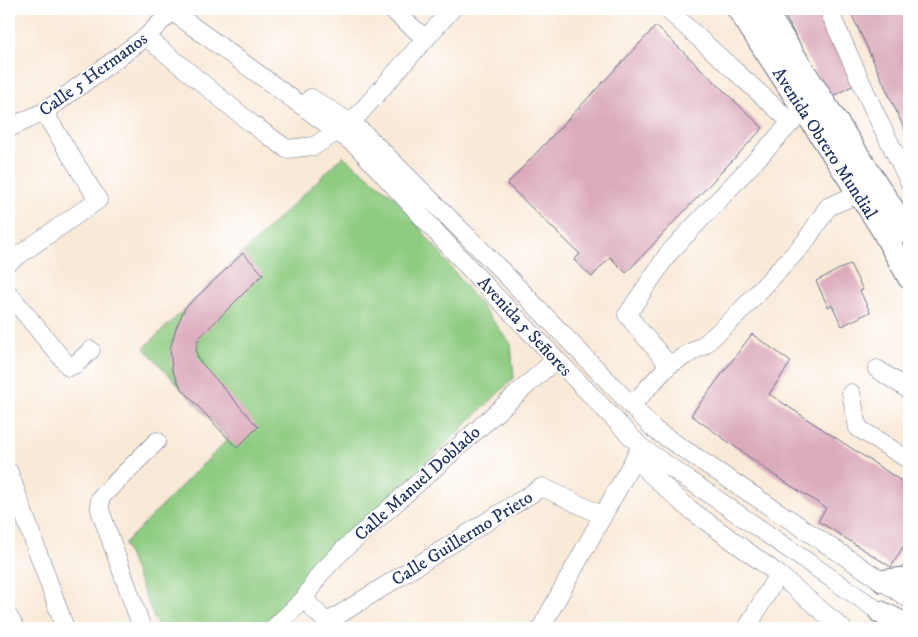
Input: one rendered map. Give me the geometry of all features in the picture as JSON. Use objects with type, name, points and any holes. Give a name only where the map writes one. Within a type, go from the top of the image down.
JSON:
[{"type":"main road","name":"Avenida Obrero Mundial","points":[[738,9],[798,116],[909,234]]},
{"type":"main road","name":"Avenida Obrero Mundial","points":[[764,9],[868,189],[909,278]]},
{"type":"main road","points":[[882,581],[909,578]]},
{"type":"main road","points":[[887,620],[909,626]]},
{"type":"street","points":[[391,9],[426,39]]},
{"type":"street","points":[[146,37],[252,124],[287,149],[314,146],[345,127],[452,9]]},
{"type":"street","points":[[667,9],[798,116],[668,254],[627,315],[669,365]]},
{"type":"street","points":[[828,9],[876,115],[909,181]]},
{"type":"street","name":"Calle 5 Hermanos","points":[[9,128],[44,112],[146,37],[176,10]]},
{"type":"street","name":"Avenida 5 Señores","points":[[176,10],[238,61],[345,127],[501,270],[655,430],[909,599]]},
{"type":"street","points":[[9,262],[98,200],[44,112]]},
{"type":"street","name":"Avenida 5 Señores","points":[[345,127],[357,146],[556,359],[637,454],[887,620]]},
{"type":"street","points":[[631,406],[669,365],[704,345],[735,317],[805,242],[828,207],[868,189]]},
{"type":"street","points":[[483,283],[501,270]]},
{"type":"street","points":[[9,294],[69,367],[76,364],[91,350]]},
{"type":"street","name":"Calle Manuel Doblado","points":[[274,628],[304,599],[319,575],[343,550],[556,359]]},
{"type":"street","points":[[877,369],[909,390]]},
{"type":"street","points":[[851,393],[858,428],[909,460]]},
{"type":"street","points":[[541,628],[601,515],[637,454],[655,430]]},
{"type":"street","points":[[142,628],[100,510],[100,498],[157,441]]},
{"type":"street","points":[[637,454],[643,467],[688,508],[778,574],[842,628]]},
{"type":"street","points":[[9,472],[65,628]]},
{"type":"street","name":"Calle Guillermo Prieto","points":[[329,626],[542,487],[601,515]]},
{"type":"street","points":[[747,628],[778,574]]},
{"type":"street","points":[[304,599],[329,626]]},
{"type":"street","points":[[9,618],[15,628]]},
{"type":"green space","points":[[343,156],[398,200],[511,344],[514,378],[303,582],[300,597],[267,628],[158,628],[124,544],[228,439],[144,348]]},
{"type":"building","points":[[781,9],[818,9],[858,83],[829,98]]},
{"type":"building","points":[[849,9],[909,9],[909,139],[866,45]]},
{"type":"building","points":[[656,26],[763,128],[626,273],[610,257],[592,277],[574,260],[580,254],[507,184]]},
{"type":"building","points":[[243,253],[263,274],[198,339],[196,350],[198,359],[258,427],[237,448],[181,388],[172,370],[170,349],[176,328],[185,308]]},
{"type":"building","points":[[850,264],[863,290],[860,291],[870,312],[842,326],[832,305],[828,307],[816,281]]},
{"type":"building","points":[[752,334],[791,362],[769,394],[909,486],[909,537],[891,567],[818,521],[826,508],[774,475],[691,415]]}]
